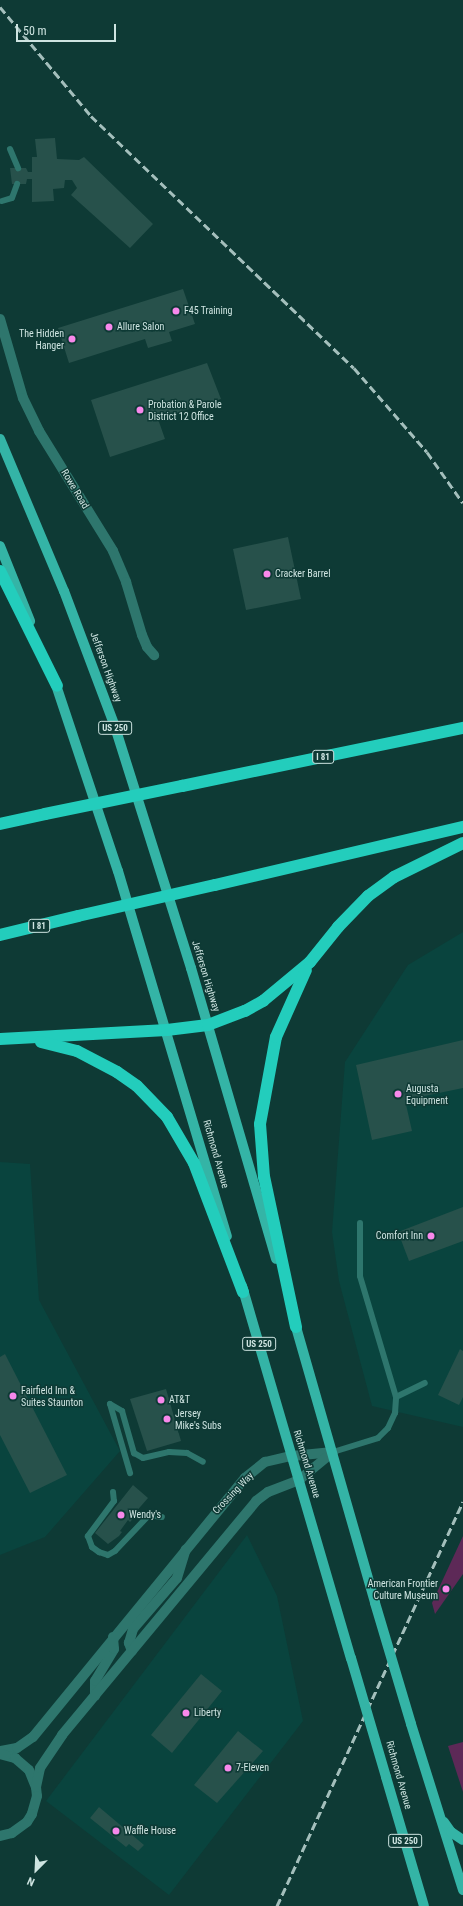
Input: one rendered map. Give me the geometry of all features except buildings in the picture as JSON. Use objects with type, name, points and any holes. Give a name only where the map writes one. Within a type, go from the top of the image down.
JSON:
[{"type":"highway","points":[[0,571],[56,686]]},
{"type":"highway","name":"I 81","points":[[2,824],[463,728]]},
{"type":"highway","name":"I 81","points":[[0,935],[463,827]]},
{"type":"highway","points":[[0,1039],[167,1030],[208,1025],[263,1001],[310,962],[338,927],[368,896],[394,877],[463,842]]},
{"type":"highway","points":[[296,1327],[264,1177],[260,1124],[267,1075],[276,1037],[310,962]]},
{"type":"highway","points":[[12,1039],[55,1043],[77,1050],[117,1072],[152,1100],[178,1132],[194,1162],[204,1193],[243,1292]]},
{"type":"main road","name":"Jefferson Highway","points":[[0,439],[62,583],[115,727],[208,1025]]},
{"type":"main road","name":"US 250","points":[[0,546],[56,686],[91,785],[167,1030]]},
{"type":"main road","name":"US 250","points":[[208,1025],[333,1452],[375,1603],[463,1890]]},
{"type":"main road","name":"Richmond Avenue","points":[[167,1030],[424,1906]]},
{"type":"main road","points":[[440,1816],[451,1832],[463,1840]]},
{"type":"street","name":"Rowe Road","points":[[0,319],[19,386],[39,431],[113,551],[126,582],[142,635],[147,647],[154,655]]},
{"type":"street","name":"Crossing Way","points":[[0,1753],[17,1748],[33,1737],[186,1547],[245,1478],[265,1462],[292,1456],[333,1452]]},
{"type":"street","points":[[1,1836],[12,1833],[27,1822],[36,1806],[36,1787],[40,1768],[49,1753],[94,1696],[256,1501],[268,1492],[299,1480],[333,1452]]},
{"type":"street","points":[[132,1651],[129,1643],[133,1629],[177,1578],[186,1547]]},
{"type":"street","points":[[94,1696],[95,1681],[114,1649],[113,1637]]},
{"type":"street","points":[[0,1753],[14,1758],[24,1765],[36,1787]]},
{"type":"lane","points":[[10,149],[18,168]]},
{"type":"lane","points":[[2,202],[12,198],[18,184]]},
{"type":"lane","points":[[333,1452],[365,1444],[382,1435],[394,1418],[396,1397],[362,1285],[358,1256],[360,1223]]},
{"type":"lane","points":[[396,1397],[425,1383]]},
{"type":"lane","points":[[130,1473],[110,1404],[122,1411],[134,1453],[143,1458],[169,1452],[188,1453],[203,1462]]},
{"type":"lane","points":[[113,1492],[114,1502],[88,1536],[92,1547],[99,1552],[108,1555],[115,1551],[149,1514],[162,1517]]},
{"type":"shaded area","points":[[463,932],[463,1427],[372,1406],[339,1281],[332,1232],[345,1062],[408,965]]},
{"type":"shaded area","points":[[0,1162],[30,1164],[39,1300],[120,1451],[45,1537],[0,1555]]},
{"type":"shaded area","points":[[247,1535],[277,1596],[303,1721],[169,1895],[46,1801]]},
{"type":"shaded area","name":"American Frontier Culture Museum","points":[[463,1536],[463,1574],[435,1614],[432,1603]]},
{"type":"shaded area","points":[[463,1742],[463,1792],[448,1746]]},
{"type":"railway","points":[[0,7],[91,116],[354,368],[427,452],[463,503]]},
{"type":"railway","points":[[277,1906],[463,1502]]},
{"type":"place","name":"F45 Training","points":[[176,311]]},
{"type":"place","name":"Allure Salon","points":[[109,327]]},
{"type":"place","name":"The Hidden Hanger","points":[[72,339]]},
{"type":"place","name":"Probation & Parole District 12 Office","points":[[140,410]]},
{"type":"place","name":"Cracker Barrel","points":[[267,574]]},
{"type":"place","name":"Augusta Equipment","points":[[398,1094]]},
{"type":"place","name":"Comfort Inn","points":[[431,1236]]},
{"type":"place","name":"Fairfield Inn & Suites Staunton","points":[[13,1396]]},
{"type":"place","name":"AT&T","points":[[161,1400]]},
{"type":"place","name":"Jersey Mike's Subs","points":[[167,1419]]},
{"type":"place","name":"Wendy's","points":[[121,1515]]},
{"type":"place","name":"American Frontier Culture Museum","points":[[446,1589]]},
{"type":"place","name":"Liberty","points":[[186,1713]]},
{"type":"place","name":"7-Eleven","points":[[228,1768]]},
{"type":"place","name":"Waffle House","points":[[116,1831]]}]
